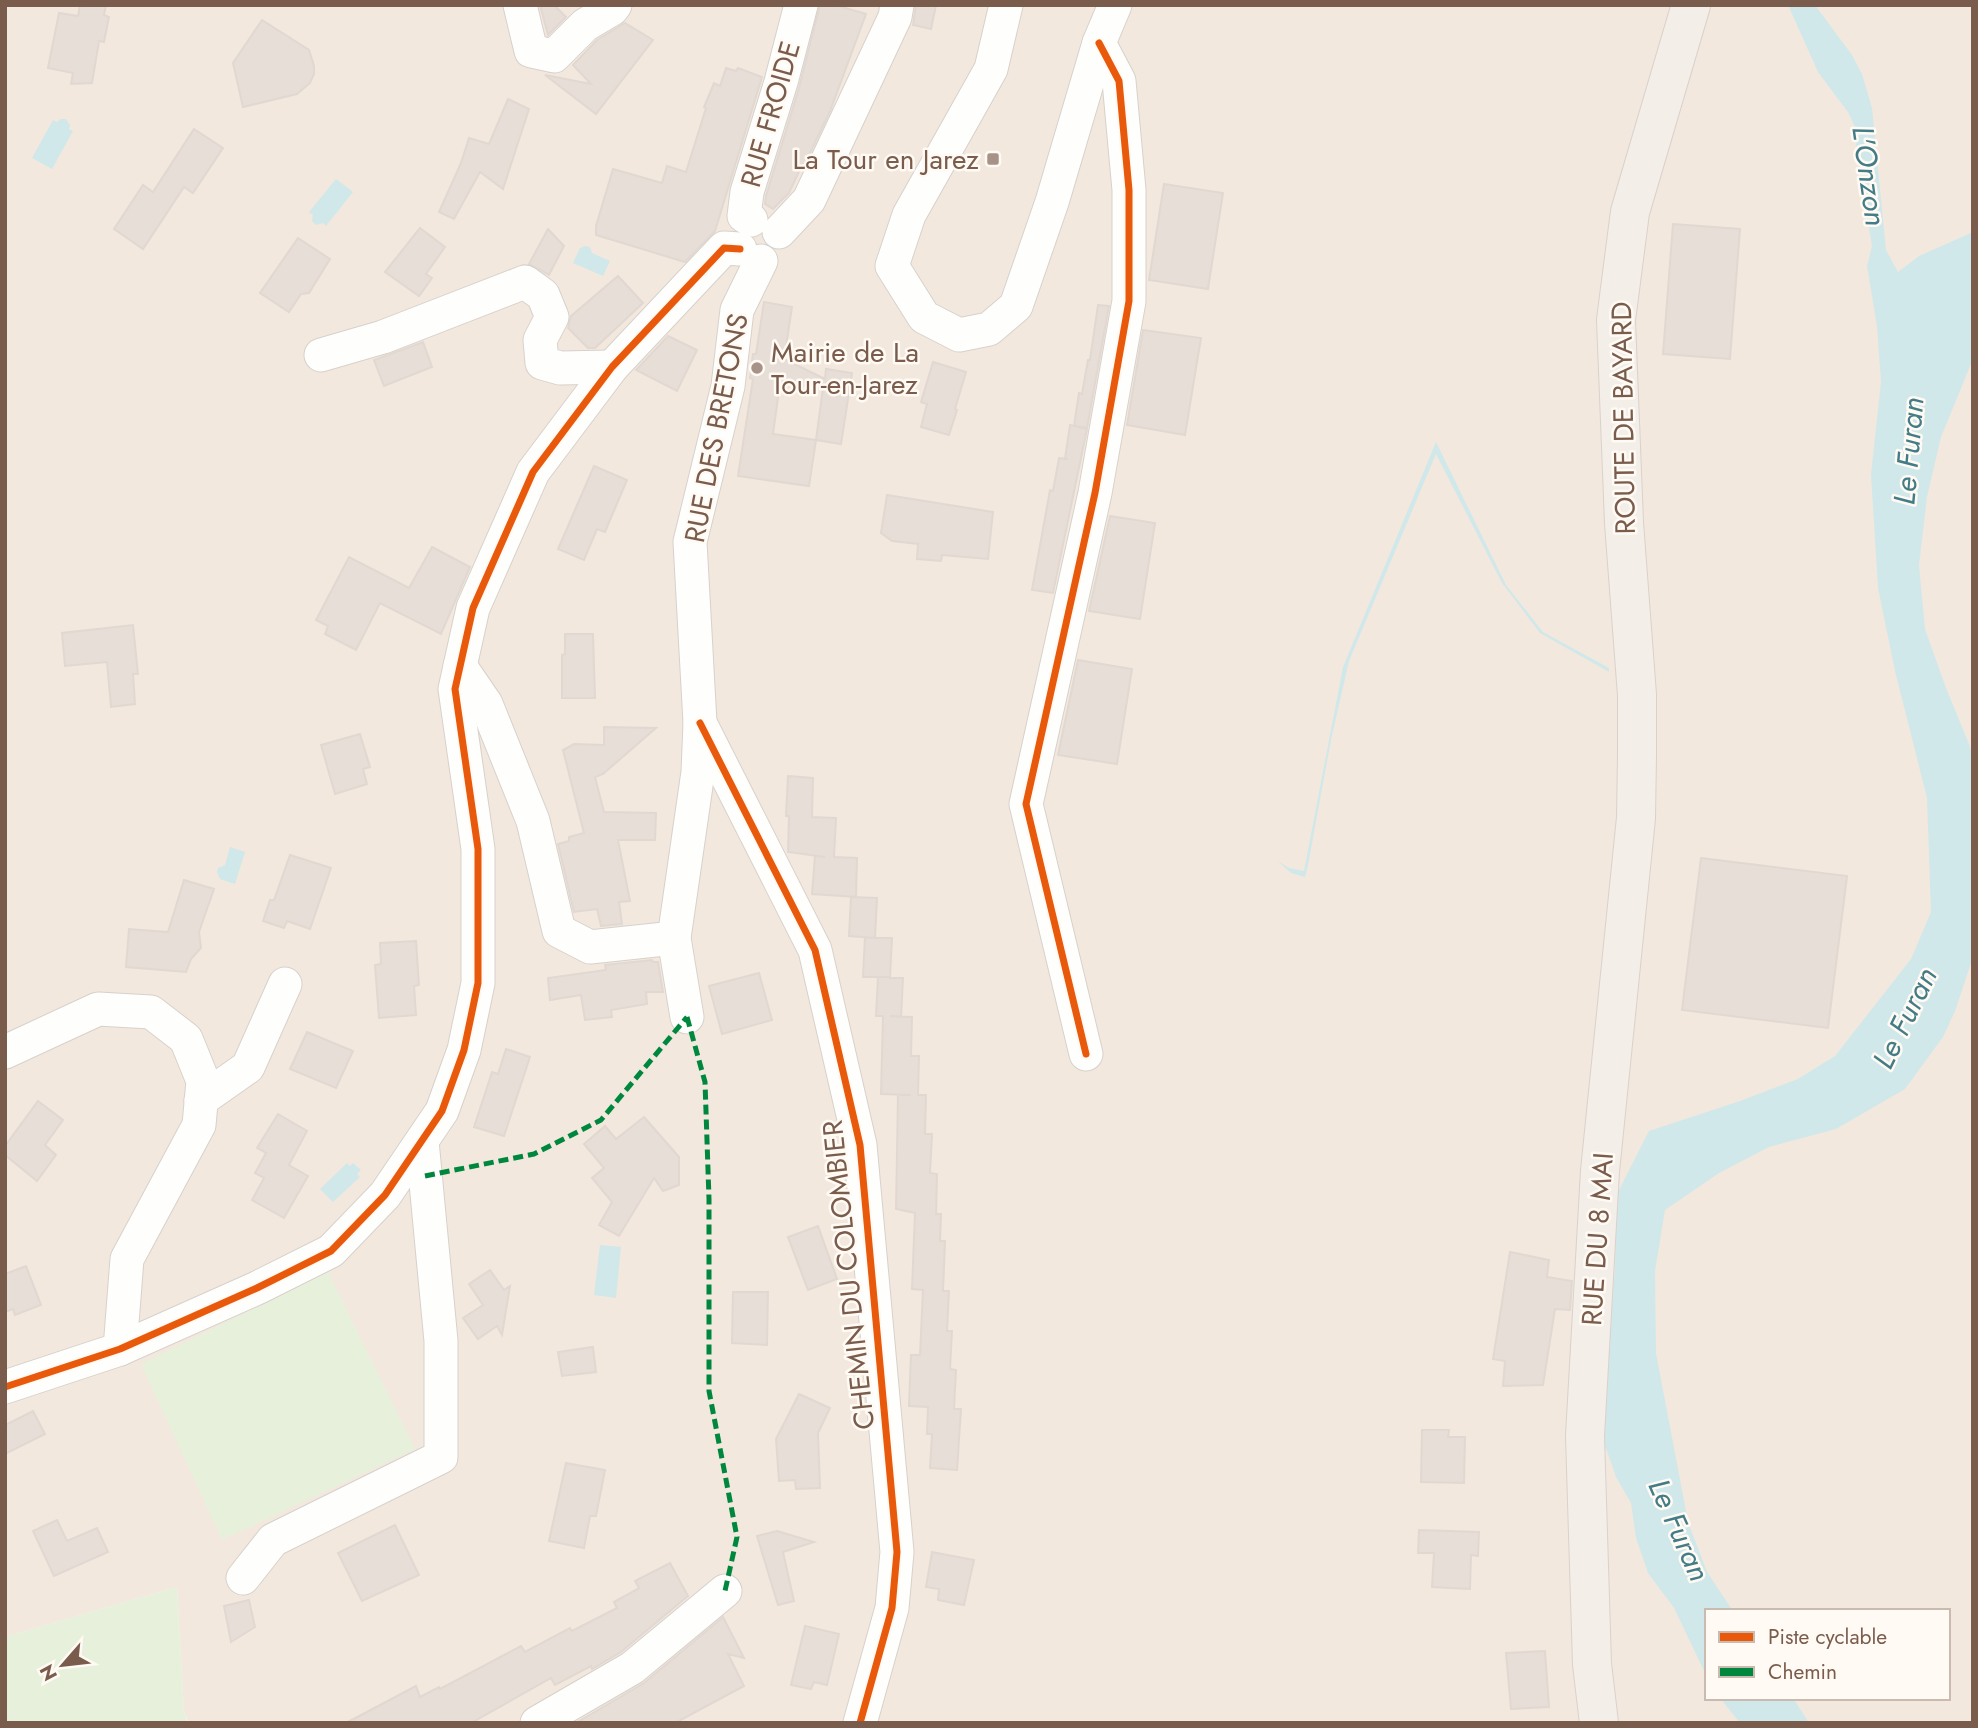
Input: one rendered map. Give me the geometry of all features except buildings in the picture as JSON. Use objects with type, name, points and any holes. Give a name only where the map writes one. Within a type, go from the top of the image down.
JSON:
[{"type":"main road","name":"ROUTE DE BAYARD","points":[[1637,755],[1637,695],[1624,523],[1616,320],[1630,212],[1691,5]]},
{"type":"main road","name":"RUE DU 8 MAI","points":[[1599,1723],[1592,1664],[1585,1436],[1600,1171],[1636,818],[1637,755]]},
{"type":"street","points":[[520,5],[531,51],[554,56],[584,24],[615,5]]},
{"type":"street","name":"RUE FROIDE","points":[[758,241],[744,216],[747,192],[781,82],[801,5]]},
{"type":"street","points":[[5,1387],[120,1349],[257,1288],[331,1251],[385,1195],[442,1111],[464,1050],[478,983],[478,849],[455,690],[472,608],[533,472],[611,367],[724,248],[758,241],[809,200],[895,17],[897,5]]},
{"type":"street","points":[[1006,5],[991,69],[909,215],[892,266],[924,317],[959,335],[989,329],[1016,306],[1052,202],[1099,43],[1115,5]]},
{"type":"street","points":[[1086,1054],[1026,804],[1095,493],[1129,301],[1129,190],[1119,81],[1099,43]]},
{"type":"street","name":"RUE DES BRETONS","points":[[687,1017],[674,938],[698,772],[700,723],[690,542],[728,386],[737,310],[758,241]]},
{"type":"street","points":[[321,355],[383,337],[525,282],[543,295],[552,317],[540,341],[542,363],[560,368],[611,367]]},
{"type":"street","points":[[460,666],[486,704],[533,821],[559,931],[590,947],[674,938]]},
{"type":"street","name":"CHEMIN DU COLOMBIER","points":[[700,723],[815,950],[860,1145],[897,1552],[892,1608],[860,1723]]},
{"type":"street","points":[[201,1100],[248,1067],[285,984]]},
{"type":"street","points":[[5,1052],[99,1009],[150,1012],[186,1039],[203,1081],[199,1125],[127,1259],[120,1349]]},
{"type":"street","points":[[243,1578],[273,1540],[441,1457],[441,1341],[422,1140]]},
{"type":"street","points":[[537,1723],[632,1668],[725,1591]]},
{"type":"shaded area","points":[[5,5],[1973,5],[1973,1723],[189,1723],[184,1712],[177,1587],[5,1637]]},
{"type":"green space","points":[[328,1272],[415,1449],[222,1540],[141,1364]]},
{"type":"green space","points":[[177,1587],[184,1712],[188,1723],[5,1723],[5,1637]]},
{"type":"water","points":[[1788,5],[1815,5],[1852,55],[1862,74],[1872,108],[1886,250],[1898,272],[1919,256],[1973,232],[1973,359],[1941,437],[1927,497],[1919,565],[1925,629],[1973,758],[1973,957],[1955,1011],[1943,1037],[1905,1089],[1836,1129],[1769,1147],[1719,1173],[1665,1210],[1655,1271],[1656,1353],[1688,1522],[1707,1572],[1732,1609],[1705,1609],[1705,1673],[1674,1608],[1648,1573],[1636,1538],[1631,1503],[1616,1477],[1601,1441],[1615,1268],[1617,1194],[1649,1131],[1798,1079],[1835,1056],[1911,959],[1931,912],[1927,798],[1895,671],[1878,588],[1871,474],[1881,382],[1877,326],[1867,266],[1872,246],[1855,127],[1848,112],[1818,72]]},
{"type":"water","points":[[66,119],[70,125],[69,129],[73,131],[52,169],[32,158],[53,120],[57,122]]},
{"type":"water","points":[[336,179],[353,192],[326,226],[323,223],[316,225],[309,212]]},
{"type":"water","points":[[590,247],[592,253],[610,261],[603,276],[573,263],[580,248]]},
{"type":"water","points":[[1436,442],[1506,585],[1543,632],[1609,668],[1609,672],[1540,633],[1502,583],[1436,454],[1349,661],[1305,877],[1291,873],[1278,861],[1289,868],[1304,871],[1343,667]]},
{"type":"water","points":[[230,847],[245,852],[235,884],[220,879],[217,872],[218,868],[225,865]]},
{"type":"water","points":[[347,1163],[350,1166],[353,1163],[361,1170],[357,1174],[360,1177],[333,1202],[320,1189]]},
{"type":"water","points":[[600,1245],[621,1247],[616,1298],[594,1295]]},
{"type":"water","points":[[1722,1700],[1794,1700],[1809,1723],[1740,1723]]},
{"type":"marked path","points":[[687,1017],[705,1082],[709,1199],[709,1391],[737,1537],[725,1591]]},
{"type":"marked path","points":[[425,1176],[534,1154],[601,1120],[687,1017]]},
{"type":"cycle path","points":[[1086,1054],[1026,804],[1095,493],[1129,301],[1129,190],[1119,81],[1099,43]]},
{"type":"cycle path","points":[[5,1387],[120,1349],[257,1288],[331,1251],[385,1195],[442,1111],[464,1050],[478,983],[478,849],[455,689],[473,608],[533,472],[612,367],[724,248],[740,249]]},
{"type":"cycle path","points":[[700,723],[815,950],[860,1145],[897,1552],[892,1608],[860,1723]]},
{"type":"place","name":"La Tour en Jarez","points":[[993,159]]},
{"type":"place","name":"Mairie de La Tour-en-Jarez","points":[[757,368]]},
{"type":"water label","name":"L'Onzon","points":[[1869,176]]},
{"type":"water label","name":"Le Furan","points":[[1909,451]]},
{"type":"water label","name":"Le Furan","points":[[1905,1018]]},
{"type":"water label","name":"Le Furan","points":[[1679,1530]]}]
